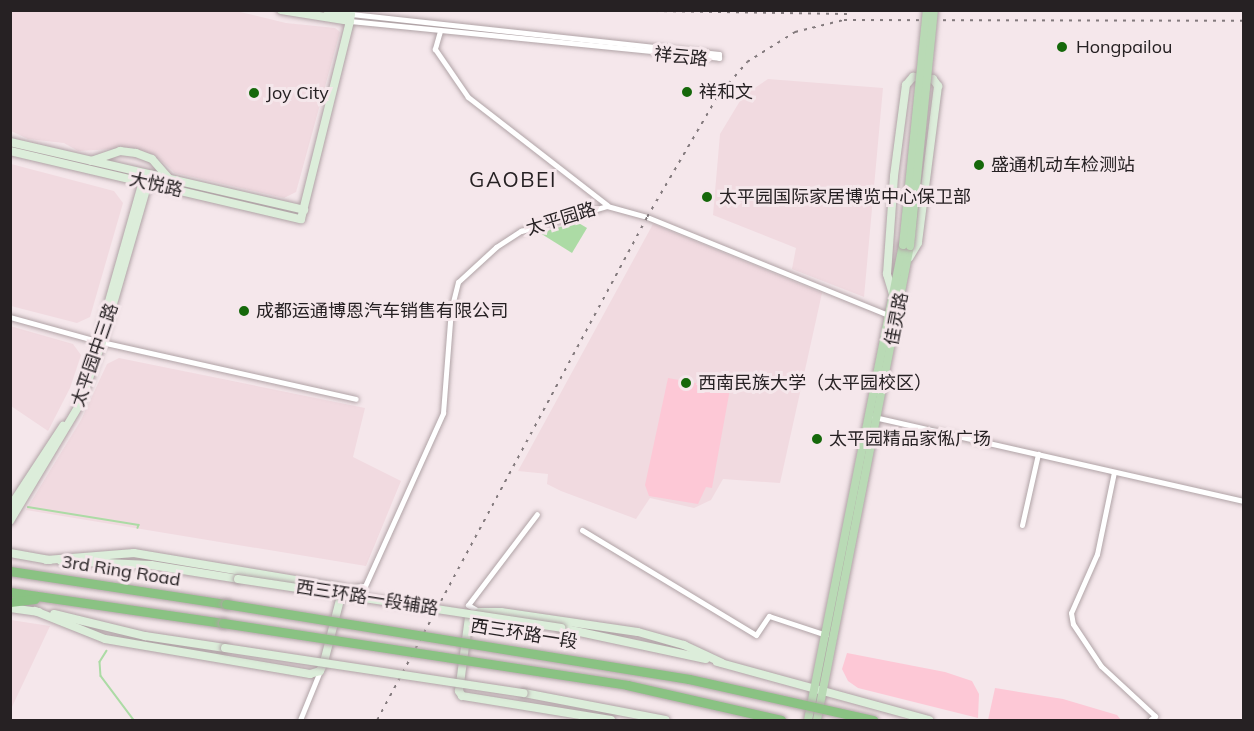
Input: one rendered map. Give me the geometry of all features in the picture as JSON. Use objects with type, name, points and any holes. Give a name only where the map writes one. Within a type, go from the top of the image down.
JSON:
[{"type":"highway","name":"3rd Ring Road","points":[[10,571],[226,604]]},
{"type":"highway","name":"3rd Ring Road","points":[[10,592],[223,623]]},
{"type":"highway","points":[[10,602],[44,597]]},
{"type":"highway","name":"西三环路一段","points":[[226,604],[601,663],[873,720]]},
{"type":"highway","name":"西三环路一段","points":[[223,623],[627,685],[781,720]]},
{"type":"main road","name":"祥云路","points":[[281,10],[350,17]]},
{"type":"main road","name":"祥云路","points":[[327,10],[350,17]]},
{"type":"main road","name":"佳灵路","points":[[808,720],[894,318],[909,258],[907,246],[927,10]]},
{"type":"main road","name":"佳灵路","points":[[894,318],[894,298],[907,246],[934,10]]},
{"type":"main road","points":[[10,141],[91,161],[146,179],[170,180],[304,210],[350,17]]},
{"type":"main road","points":[[894,298],[887,274],[894,176],[906,85],[913,76],[933,79],[938,86],[918,243],[909,258]]},
{"type":"main road","name":"大悦路","points":[[10,151],[146,179],[302,219],[304,210]]},
{"type":"main road","points":[[91,161],[120,152],[136,153],[152,159],[170,180]]},
{"type":"main road","name":"太平园中三路","points":[[10,521],[70,423],[100,342],[146,179]]},
{"type":"main road","name":"太平园中三路","points":[[10,507],[68,417],[100,342]]},
{"type":"main road","name":"佳灵路","points":[[817,720],[873,417]]},
{"type":"main road","name":"西三环路一段辅路","points":[[10,553],[45,560],[151,566],[561,628],[722,663],[815,687],[823,694]]},
{"type":"main road","points":[[35,611],[105,639],[310,674],[320,671],[343,588],[134,553],[45,560]]},
{"type":"main road","points":[[10,608],[35,611],[145,636],[524,693],[665,720]]},
{"type":"main road","points":[[611,720],[462,696],[459,691],[469,617],[480,612],[638,632],[684,645],[722,663]]},
{"type":"main road","points":[[823,694],[929,720]]},
{"type":"street","name":"祥云路","points":[[350,17],[719,54],[719,58],[440,31],[350,17]]},
{"type":"street","points":[[440,31],[435,48],[453,80],[468,97],[608,206]]},
{"type":"street","name":"太平园路","points":[[343,588],[365,586],[443,413],[451,310],[458,282],[496,247],[521,231],[608,206],[647,217],[894,318]]},
{"type":"street","points":[[10,317],[100,342],[356,399]]},
{"type":"street","points":[[873,417],[1244,501]]},
{"type":"street","points":[[1022,525],[1038,454]]},
{"type":"street","points":[[1114,472],[1096,554],[1071,613],[1073,624],[1101,666],[1155,716],[1150,720]]},
{"type":"street","points":[[480,612],[468,605],[537,514]]},
{"type":"street","points":[[582,530],[756,635],[769,616],[826,635]]},
{"type":"street","points":[[300,720],[320,671]]},
{"type":"shaded area","points":[[11,11],[236,11],[286,23],[335,28],[340,32],[296,192],[284,198],[175,173],[158,158],[131,148],[78,151],[64,143],[28,139],[11,131]]},
{"type":"shaded area","points":[[768,79],[883,88],[864,297],[792,269],[796,248],[713,215],[720,134],[743,96]]},
{"type":"shaded area","points":[[11,164],[114,191],[123,203],[90,317],[77,323],[11,306]]},
{"type":"shaded area","points":[[577,222],[587,228],[572,253],[540,233]]},
{"type":"shaded area","name":"西南民族大学（太平园校区）","points":[[653,224],[822,293],[780,483],[723,479],[711,500],[694,508],[650,498],[636,519],[547,484],[548,474],[518,471]]},
{"type":"shaded area","points":[[10,326],[73,344],[81,355],[70,388],[48,431],[11,406]]},
{"type":"shaded area","points":[[119,358],[365,408],[353,457],[401,481],[366,566],[26,510],[81,420],[107,364]]},
{"type":"shaded area","points":[[668,378],[730,389],[712,488],[706,487],[698,504],[649,496],[645,485]]},
{"type":"shaded area","points":[[10,620],[50,626],[11,709]]},
{"type":"shaded area","points":[[847,653],[945,672],[972,681],[979,694],[978,718],[858,688],[848,681],[842,669]]},
{"type":"shaded area","points":[[995,688],[1063,699],[1117,715],[1121,720],[988,720]]},
{"type":"waterway","points":[[28,507],[139,525],[138,528]]},
{"type":"waterway","points":[[107,651],[100,662],[101,676],[134,720]]},
{"type":"railway","points":[[592,10],[847,14]]},
{"type":"railway","points":[[959,10],[1013,11]]},
{"type":"railway","points":[[377,720],[647,217],[717,97],[747,62],[795,32],[844,20],[1244,21]]},
{"type":"place","name":"Hongpailou","points":[[1062,47]]},
{"type":"place","name":"祥和文","points":[[687,92]]},
{"type":"place","name":"Joy City","points":[[254,93]]},
{"type":"place","name":"盛通机动车检测站","points":[[979,165]]},
{"type":"place","name":"太平园国际家居博览中心保卫部","points":[[707,197]]},
{"type":"place","name":"成都运通博恩汽车销售有限公司","points":[[244,311]]},
{"type":"place","name":"西南民族大学（太平园校区）","points":[[686,383]]},
{"type":"place","name":"太平园精品家俬广场","points":[[817,439]]},
{"type":"district","name":"GAOBEI","points":[[513,179]]}]
